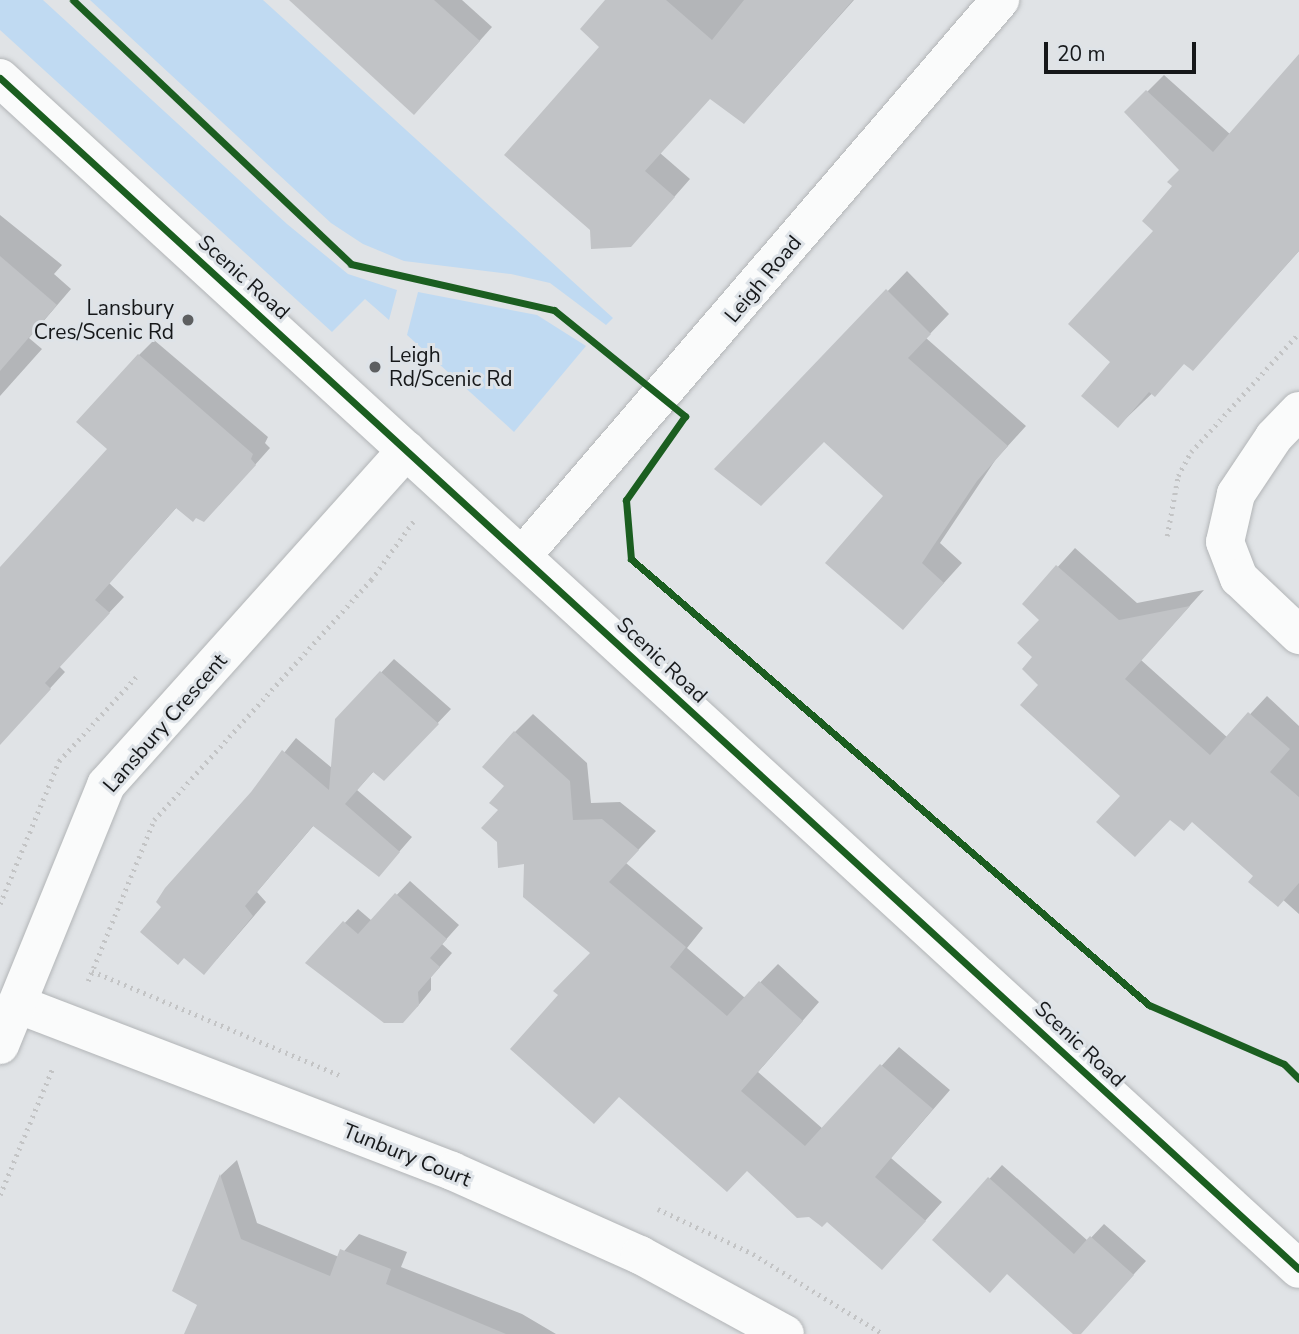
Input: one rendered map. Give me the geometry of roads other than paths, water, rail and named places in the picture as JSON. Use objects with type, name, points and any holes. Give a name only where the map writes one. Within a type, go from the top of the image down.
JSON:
[{"type":"street","name":"Leigh Road","points":[[523,555],[1000,0]]},
{"type":"street","name":"Scenic Road","points":[[0,78],[1299,1269]]},
{"type":"street","points":[[1299,411],[1274,437],[1236,494],[1225,542],[1238,578],[1299,635]]},
{"type":"street","name":"Lansbury Crescent","points":[[0,1045],[106,785],[407,450]]},
{"type":"street","name":"Tunbury Court","points":[[16,1004],[452,1171],[640,1255],[785,1334]]},
{"type":"place","name":"Lansbury Cres/Scenic Rd","points":[[188,320]]},
{"type":"place","name":"Leigh Rd/Scenic Rd","points":[[375,367]]}]
